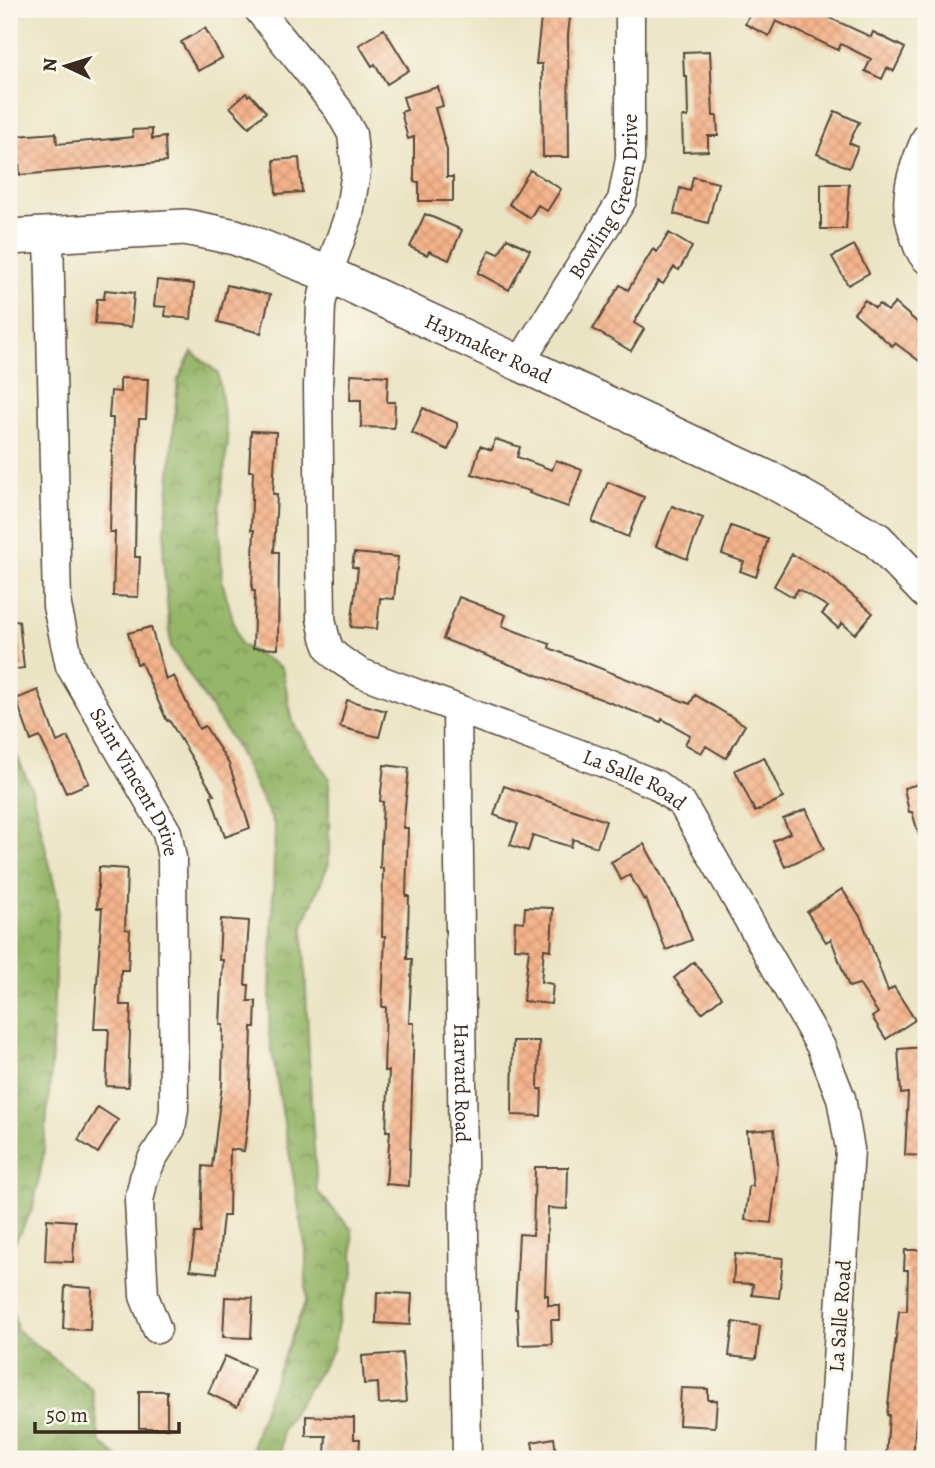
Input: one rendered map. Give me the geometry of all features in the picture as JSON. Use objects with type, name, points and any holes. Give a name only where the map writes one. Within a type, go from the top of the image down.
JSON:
[{"type":"main road","name":"Haymaker Road","points":[[9,237],[185,227],[235,237],[328,274],[774,481],[877,540],[926,591]]},
{"type":"street","points":[[258,9],[338,109],[352,134],[356,172],[349,215],[328,274]]},
{"type":"street","name":"Bowling Green Drive","points":[[520,364],[622,200],[630,159],[630,9]]},
{"type":"street","points":[[926,138],[909,181],[907,204],[920,253],[926,258]]},
{"type":"street","name":"Saint Vincent Drive","points":[[49,234],[57,606],[61,628],[69,666],[167,832],[172,858],[174,1109],[171,1129],[152,1159],[139,1201],[144,1296],[158,1329]]},
{"type":"street","name":"La Salle Road","points":[[328,274],[321,305],[318,387],[321,618],[327,647],[337,659],[361,673],[657,785],[683,805],[821,1047],[841,1098],[850,1149],[831,1459]]},
{"type":"street","name":"Harvard Road","points":[[457,709],[467,1459]]},
{"type":"green space","points":[[192,352],[218,373],[228,441],[219,511],[222,581],[240,644],[282,668],[293,723],[329,778],[329,863],[303,925],[311,1102],[317,1191],[352,1230],[354,1274],[342,1301],[333,1350],[282,1430],[281,1459],[251,1459],[255,1436],[268,1397],[306,1300],[306,1250],[269,1035],[275,826],[234,743],[171,647],[163,557],[178,380]]},
{"type":"green space","points":[[9,740],[31,787],[58,900],[51,1071],[43,1158],[33,1208],[9,1253]]},
{"type":"green space","points":[[9,1296],[17,1330],[92,1389],[100,1443],[121,1459],[9,1459]]},
{"type":"building","points":[[542,9],[571,9],[568,35],[569,157],[543,157],[542,64],[536,64]]},
{"type":"building","points":[[748,9],[824,9],[833,13],[830,18],[871,37],[873,32],[905,48],[894,71],[887,68],[882,79],[865,71],[871,59],[841,44],[838,50],[776,21],[769,36],[745,24],[752,10]]},
{"type":"building","points":[[205,28],[222,58],[198,71],[181,42]]},
{"type":"building","points":[[384,29],[409,70],[387,84],[359,45]]},
{"type":"building","points":[[710,51],[713,116],[717,116],[718,136],[708,136],[708,151],[683,152],[682,117],[688,117],[687,76],[684,76],[683,52]]},
{"type":"building","points":[[438,87],[443,106],[435,108],[447,150],[447,177],[453,177],[453,201],[419,201],[419,182],[414,182],[414,137],[408,139],[401,112],[407,110],[403,97]]},
{"type":"building","points":[[246,93],[266,112],[249,127],[230,107]]},
{"type":"building","points":[[835,111],[859,122],[849,143],[858,147],[849,168],[817,154]]},
{"type":"building","points":[[152,129],[152,139],[165,137],[166,162],[20,175],[17,136],[56,133],[57,144],[133,137],[132,130]]},
{"type":"building","points":[[299,158],[302,192],[276,194],[274,160]]},
{"type":"building","points":[[530,170],[561,189],[547,211],[538,205],[530,218],[509,204]]},
{"type":"building","points":[[693,177],[718,183],[708,223],[674,214],[680,188],[690,191]]},
{"type":"building","points":[[821,184],[849,184],[846,229],[821,229]]},
{"type":"building","points":[[425,214],[462,230],[449,260],[429,251],[427,255],[410,247]]},
{"type":"building","points":[[669,233],[692,247],[679,270],[674,267],[663,284],[658,281],[634,323],[644,329],[631,351],[593,329],[620,285],[628,290],[653,249],[657,252]]},
{"type":"building","points":[[507,238],[530,250],[509,290],[478,273],[490,250],[499,254]]},
{"type":"building","points":[[854,245],[869,273],[848,285],[832,257]]},
{"type":"building","points":[[157,280],[194,284],[191,319],[165,316],[166,307],[154,306]]},
{"type":"building","points":[[227,285],[270,295],[261,333],[218,322]]},
{"type":"building","points":[[105,290],[134,293],[131,327],[95,324],[97,299],[104,299]]},
{"type":"building","points":[[865,300],[875,308],[879,304],[888,311],[895,303],[926,330],[926,366],[895,343],[892,346],[854,313]]},
{"type":"building","points":[[351,374],[388,376],[387,402],[395,402],[394,428],[361,427],[361,400],[350,400]]},
{"type":"building","points":[[120,378],[148,379],[146,419],[139,419],[135,557],[140,557],[138,597],[113,596],[115,532],[110,532],[113,418],[109,418],[111,391],[120,392]]},
{"type":"building","points":[[423,408],[457,423],[448,450],[412,433]]},
{"type":"building","points":[[251,431],[276,432],[273,494],[277,494],[274,552],[279,552],[278,649],[253,648],[255,591],[252,591],[253,471],[249,471]]},
{"type":"building","points":[[495,439],[520,447],[517,457],[552,470],[556,460],[582,470],[568,507],[529,493],[530,491],[472,474],[480,446],[492,450]]},
{"type":"building","points":[[608,482],[644,497],[628,537],[592,522]]},
{"type":"building","points":[[672,506],[703,518],[687,559],[656,546]]},
{"type":"building","points":[[731,526],[768,539],[756,577],[740,571],[744,562],[722,554]]},
{"type":"building","points":[[354,553],[398,557],[394,599],[380,598],[377,629],[351,627],[358,568],[352,567]]},
{"type":"building","points":[[792,554],[828,575],[873,613],[855,634],[842,623],[838,628],[822,614],[828,607],[798,589],[793,597],[774,586]]},
{"type":"building","points":[[459,597],[506,615],[502,626],[550,644],[549,648],[690,704],[695,695],[745,725],[726,758],[706,746],[701,753],[685,744],[690,735],[662,719],[661,722],[443,639]]},
{"type":"building","points":[[19,621],[24,668],[9,670],[9,622]]},
{"type":"building","points":[[151,627],[166,680],[174,676],[199,729],[205,726],[229,764],[250,828],[225,837],[211,796],[214,795],[169,720],[167,721],[141,663],[137,664],[128,633]]},
{"type":"building","points":[[38,690],[57,742],[68,737],[89,783],[66,793],[40,737],[31,741],[16,699]]},
{"type":"building","points":[[347,700],[386,711],[379,737],[340,727]]},
{"type":"building","points":[[764,757],[783,798],[755,812],[735,770]]},
{"type":"building","points":[[384,765],[409,768],[403,828],[408,828],[407,959],[412,959],[409,1023],[414,1023],[409,1186],[386,1184],[390,1131],[386,1131],[389,1071],[384,1071],[386,1007],[382,1007],[385,936],[382,936],[383,868],[380,868],[383,802],[380,801]]},
{"type":"building","points":[[926,782],[926,845],[922,845],[912,812],[909,812],[904,788]]},
{"type":"building","points":[[504,786],[606,821],[597,847],[573,839],[571,847],[533,835],[528,851],[510,845],[518,824],[494,815]]},
{"type":"building","points":[[806,809],[824,849],[785,867],[773,841],[790,833],[783,819]]},
{"type":"building","points":[[644,844],[679,907],[692,940],[666,950],[646,899],[644,900],[630,875],[621,880],[611,862]]},
{"type":"building","points":[[99,867],[127,869],[125,929],[130,930],[128,970],[121,970],[120,1005],[131,1005],[128,1087],[106,1086],[109,1029],[94,1029],[102,908],[97,908]]},
{"type":"building","points":[[842,889],[861,918],[888,991],[894,987],[915,1020],[886,1039],[872,1017],[878,1013],[859,984],[849,987],[831,939],[826,942],[807,912]]},
{"type":"building","points":[[525,907],[553,908],[551,950],[544,949],[541,982],[553,984],[551,1004],[523,1001],[529,949],[514,948],[515,921],[524,922]]},
{"type":"building","points":[[221,919],[249,921],[245,985],[249,985],[248,1001],[256,1001],[244,1151],[230,1149],[229,1216],[223,1216],[217,1273],[190,1270],[195,1233],[201,1233],[203,1166],[212,1167],[222,1085],[223,1025],[220,1025],[223,960],[219,960]]},
{"type":"building","points":[[694,962],[722,997],[702,1013],[674,978]]},
{"type":"building","points":[[513,1041],[539,1041],[538,1089],[542,1089],[541,1116],[512,1115]]},
{"type":"building","points":[[925,1047],[926,1156],[905,1155],[908,1093],[901,1094],[898,1049]]},
{"type":"building","points":[[98,1107],[118,1120],[98,1153],[78,1140]]},
{"type":"building","points":[[774,1129],[778,1165],[771,1223],[745,1220],[749,1186],[753,1186],[747,1131]]},
{"type":"building","points":[[535,1167],[568,1167],[567,1209],[548,1208],[545,1295],[548,1295],[548,1305],[560,1305],[560,1320],[551,1320],[552,1344],[519,1345],[515,1309],[519,1234],[533,1235]]},
{"type":"building","points":[[47,1219],[75,1221],[73,1262],[45,1261]]},
{"type":"building","points":[[905,1250],[926,1250],[926,1346],[913,1459],[886,1459],[887,1415],[899,1311],[907,1311],[908,1270],[904,1270]]},
{"type":"building","points":[[735,1254],[783,1258],[779,1298],[752,1295],[753,1284],[733,1283]]},
{"type":"building","points":[[65,1286],[92,1288],[90,1330],[63,1329]]},
{"type":"building","points":[[377,1292],[412,1294],[410,1325],[376,1323]]},
{"type":"building","points":[[225,1297],[253,1298],[251,1338],[223,1337]]},
{"type":"building","points":[[733,1322],[760,1326],[756,1359],[729,1356]]},
{"type":"building","points":[[402,1353],[406,1402],[379,1404],[378,1383],[364,1384],[362,1356]]},
{"type":"building","points":[[225,1356],[254,1369],[237,1407],[208,1393]]},
{"type":"building","points":[[681,1388],[708,1389],[708,1400],[717,1400],[715,1427],[679,1425]]},
{"type":"building","points":[[139,1391],[167,1391],[167,1428],[139,1428]]},
{"type":"building","points":[[306,1416],[354,1418],[354,1439],[360,1439],[359,1455],[325,1454],[326,1436],[306,1436]]},
{"type":"building","points":[[554,1438],[557,1459],[535,1459],[532,1442]]}]
